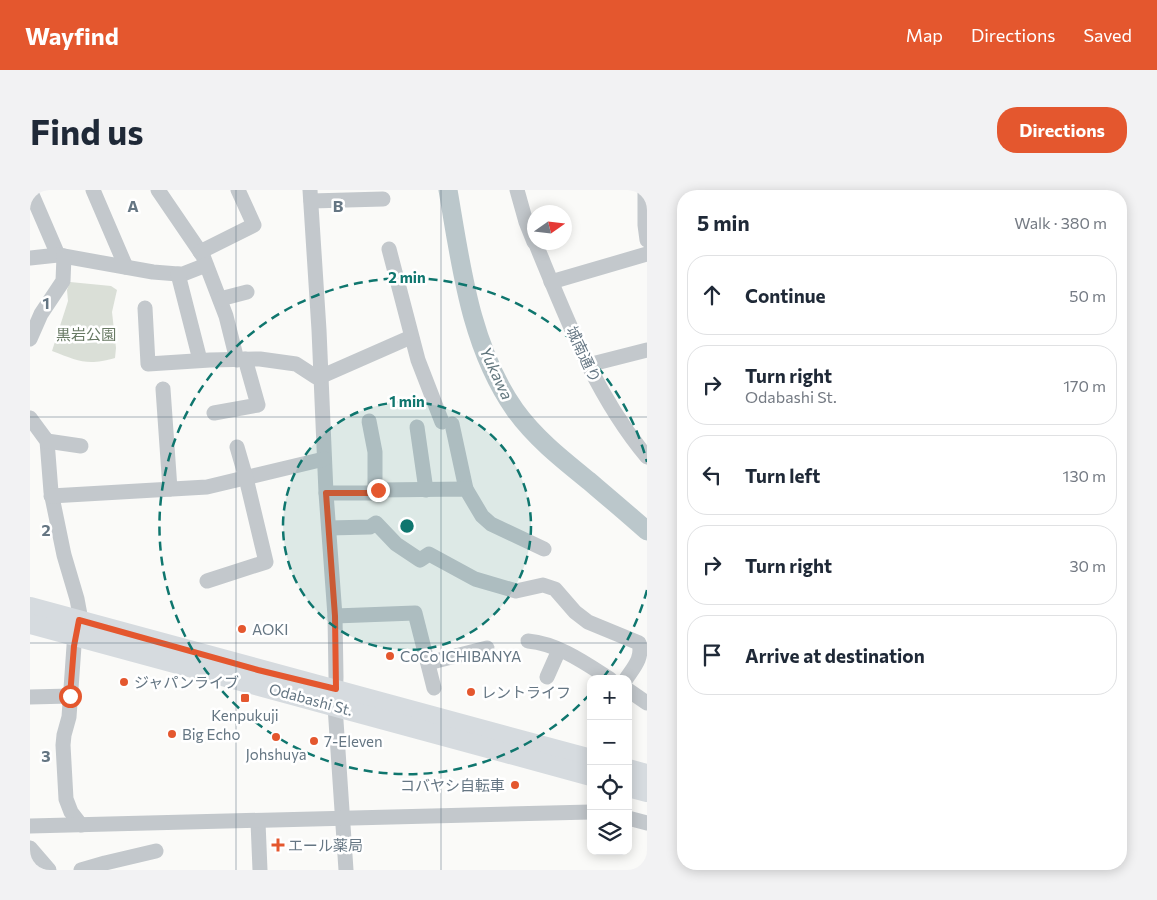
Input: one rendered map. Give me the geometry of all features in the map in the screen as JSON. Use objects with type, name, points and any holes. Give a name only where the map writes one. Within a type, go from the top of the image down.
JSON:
[{"type":"main road","name":"Odabashi St.","points":[[30,607],[78,628],[336,697],[587,758]]},
{"type":"main road","name":"Odabashi St.","points":[[30,624],[78,628]]},
{"type":"main road","name":"Odabashi St.","points":[[336,697],[587,775]]},
{"type":"main road","points":[[632,770],[647,774]]},
{"type":"main road","points":[[632,788],[647,792]]},
{"type":"street","points":[[30,190],[61,256],[63,281],[41,314],[30,339]]},
{"type":"street","points":[[93,190],[126,267]]},
{"type":"street","points":[[158,190],[203,258],[220,299],[258,405],[214,412]]},
{"type":"street","points":[[30,258],[61,256],[183,274],[203,258],[254,225],[238,190]]},
{"type":"street","name":"城南通り","points":[[517,190],[527,224]]},
{"type":"street","points":[[645,190],[647,240]]},
{"type":"street","points":[[346,870],[336,697],[335,616],[324,459],[311,195],[383,199]]},
{"type":"street","points":[[389,249],[411,337],[429,392],[447,423],[466,488],[482,516],[491,524],[544,549]]},
{"type":"street","name":"城南通り","points":[[538,250],[588,365],[629,436],[647,457]]},
{"type":"street","points":[[551,282],[647,254]]},
{"type":"street","points":[[178,274],[200,360]]},
{"type":"street","points":[[220,299],[247,292]]},
{"type":"street","points":[[144,308],[148,364],[200,360],[260,360],[296,364],[316,377],[320,377],[411,337]]},
{"type":"street","points":[[588,365],[647,350]]},
{"type":"street","points":[[163,389],[170,489]]},
{"type":"street","points":[[30,418],[47,441],[52,496],[64,555],[77,599],[78,628],[69,718],[63,745],[66,799],[71,812],[81,825]]},
{"type":"street","points":[[370,420],[375,452],[375,491]]},
{"type":"street","points":[[417,427],[426,490]]},
{"type":"street","points":[[47,441],[81,446]]},
{"type":"street","points":[[207,581],[266,562],[238,447]]},
{"type":"street","points":[[52,496],[207,487],[324,459]]},
{"type":"street","points":[[326,493],[370,493],[375,491],[466,488]]},
{"type":"street","points":[[329,528],[370,527],[376,524],[396,544],[420,560],[429,554],[475,579],[516,591],[543,585],[555,589],[575,612],[588,622],[639,643],[641,650],[640,659],[629,675]]},
{"type":"street","points":[[335,616],[415,613],[434,688]]},
{"type":"street","points":[[528,641],[542,643],[559,650],[583,661],[604,675]]},
{"type":"street","points":[[428,663],[487,648]]},
{"type":"street","points":[[547,677],[559,650]]},
{"type":"street","points":[[632,693],[647,703]]},
{"type":"street","points":[[30,697],[70,696]]},
{"type":"street","points":[[30,826],[258,822],[587,812]]},
{"type":"street","points":[[632,819],[647,823]]},
{"type":"street","points":[[258,822],[260,870]]},
{"type":"street","points":[[30,848],[49,870]]},
{"type":"street","points":[[82,870],[105,862],[156,852]]},
{"type":"green space","name":"黒岩公園","points":[[70,282],[111,286],[117,290],[112,312],[116,348],[115,358],[90,362],[52,351],[68,301],[67,290]]},
{"type":"waterway","name":"Yukawa","points":[[448,190],[463,276],[477,332],[487,359],[500,385],[515,410],[540,439],[647,531]]},
{"type":"place","name":"AOKI","points":[[242,629]]},
{"type":"place","name":"CoCo ICHIBANYA","points":[[390,656]]},
{"type":"place","name":"ジャパンライブ","points":[[124,682]]},
{"type":"place","name":"レントライフ","points":[[471,692]]},
{"type":"place","name":"Kenpukuji","points":[[245,698]]},
{"type":"place","name":"Big Echo","points":[[172,734]]},
{"type":"place","name":"Johshuya","points":[[276,737]]},
{"type":"place","name":"7-Eleven","points":[[314,741]]},
{"type":"place","name":"コバヤシ自転車","points":[[515,785]]},
{"type":"place","name":"エール薬局","points":[[278,845]]},
{"type":"route","points":[[70,696],[74,646],[79,620],[172,644],[258,670],[336,689],[335,616],[326,493],[370,493],[378,490]]}]
